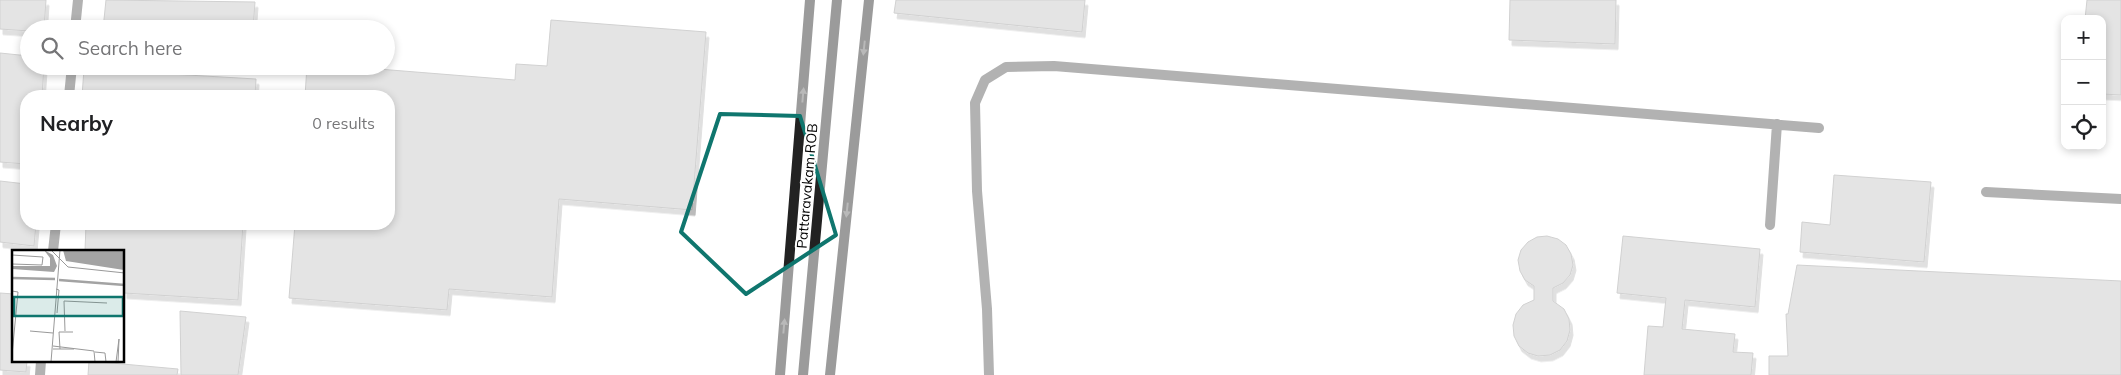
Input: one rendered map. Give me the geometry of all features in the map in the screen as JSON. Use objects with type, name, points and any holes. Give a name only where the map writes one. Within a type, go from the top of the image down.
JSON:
[{"type":"street","points":[[76,20],[78,0]]},
{"type":"street","points":[[780,375],[810,0]]},
{"type":"street","name":"Pattaravakam ROB","points":[[804,375],[837,0]]},
{"type":"street","points":[[830,375],[869,0]]},
{"type":"street","points":[[989,375],[987,309],[977,191],[975,103],[985,80],[1006,67],[1054,66],[1819,128]]},
{"type":"street","points":[[69,90],[71,75]]},
{"type":"street","points":[[1770,225],[1777,124]]},
{"type":"street","points":[[1986,192],[2121,199]]},
{"type":"street","points":[[53,250],[55,230]]},
{"type":"street","points":[[40,375],[42,362]]},
{"type":"highlighted area","points":[[720,114],[800,116],[836,235],[746,294],[681,232]]},
{"type":"building","points":[[0,0],[46,0],[45,20],[20,20],[20,30],[0,29]]},
{"type":"building","points":[[106,0],[255,2],[254,20],[104,20]]},
{"type":"building","points":[[896,0],[1085,0],[1082,32],[894,13]]},
{"type":"building","points":[[1510,0],[1616,0],[1615,44],[1509,40]]},
{"type":"building","points":[[2087,0],[2121,0],[2121,95],[2106,94],[2106,15],[2085,15]]},
{"type":"building","points":[[551,20],[706,32],[692,210],[559,199],[552,297],[449,289],[447,310],[289,298],[295,230],[395,230],[395,90],[305,90],[306,75],[395,75],[395,70],[515,80],[516,64],[547,66]]},
{"type":"building","points":[[0,53],[20,55],[20,75],[43,75],[42,90],[20,90],[20,164],[0,162]]},
{"type":"building","points":[[84,75],[187,75],[256,79],[255,90],[82,90]]},
{"type":"building","points":[[1834,175],[1931,182],[1924,262],[1800,252],[1802,222],[1830,225]]},
{"type":"building","points":[[0,181],[20,183],[20,230],[35,230],[34,246],[0,242]]},
{"type":"building","points":[[86,230],[243,230],[238,300],[125,293],[125,250],[85,250]]},
{"type":"building","points":[[1547,236],[1558,239],[1566,245],[1571,254],[1573,265],[1570,275],[1563,283],[1553,288],[1553,301],[1564,309],[1569,319],[1570,330],[1567,341],[1560,350],[1550,355],[1538,356],[1528,353],[1519,346],[1514,336],[1513,325],[1516,314],[1523,305],[1534,300],[1534,286],[1525,280],[1520,271],[1518,260],[1521,250],[1528,242],[1537,237]]},
{"type":"building","points":[[1623,236],[1760,249],[1755,307],[1685,300],[1682,329],[1735,334],[1733,352],[1753,353],[1751,375],[1644,375],[1648,326],[1663,327],[1666,298],[1617,293]]},
{"type":"building","points":[[1797,265],[2121,281],[2121,375],[1769,375],[1769,356],[1788,356],[1786,314],[1788,314]]},
{"type":"building","points":[[0,293],[12,294],[12,362],[27,362],[26,372],[0,370]]},
{"type":"building","points":[[180,311],[246,317],[238,375],[181,375]]},
{"type":"building","points":[[89,362],[178,369],[177,375],[88,375]]}]
